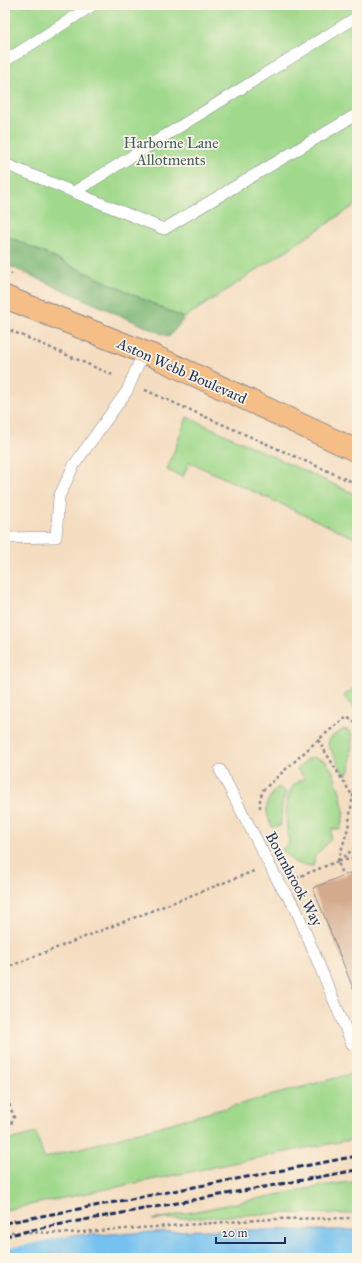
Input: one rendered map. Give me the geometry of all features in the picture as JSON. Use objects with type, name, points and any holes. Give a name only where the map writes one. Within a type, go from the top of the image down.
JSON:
[{"type":"highway","name":"Aston Webb Boulevard","points":[[5,297],[143,352],[357,451]]},
{"type":"lane","points":[[5,61],[93,5]]},
{"type":"lane","points":[[74,192],[357,17]]},
{"type":"lane","points":[[5,164],[164,229],[357,114]]},
{"type":"lane","points":[[5,538],[56,537],[59,497],[74,465],[127,391],[143,352]]},
{"type":"lane","name":"Bournbrook Way","points":[[220,770],[280,885],[295,907],[352,1044],[357,1042]]},
{"type":"path","points":[[5,328],[357,484]]},
{"type":"path","points":[[260,810],[260,799],[263,790],[318,740],[347,716],[357,723]]},
{"type":"path","points":[[318,740],[353,797]]},
{"type":"path","points":[[342,876],[338,861],[348,828],[357,769]]},
{"type":"path","points":[[338,861],[357,846]]},
{"type":"path","points":[[280,885],[338,861],[357,858]]},
{"type":"path","points":[[5,968],[255,871]]},
{"type":"path","points":[[5,1093],[14,1117],[11,1124],[5,1127]]},
{"type":"path","points":[[5,1232],[67,1233],[272,1220],[357,1218]]},
{"type":"green space","name":"Harborne Lane Allotments","points":[[5,5],[357,5],[357,204],[184,318],[5,235]]},
{"type":"green space","points":[[5,235],[184,318],[169,337],[5,264]]},
{"type":"green space","points":[[187,417],[357,495],[357,539],[189,462],[183,477],[167,470]]},
{"type":"green space","points":[[357,685],[357,712],[344,696]]},
{"type":"green space","points":[[344,729],[350,731],[352,737],[350,770],[347,774],[343,773],[328,744],[330,738]]},
{"type":"green space","points":[[314,757],[325,761],[332,770],[341,795],[344,813],[340,830],[332,829],[330,840],[315,856],[313,866],[302,865],[295,862],[289,858],[282,849],[289,843],[286,821],[288,797],[294,785],[305,778],[297,770],[306,760]]},
{"type":"green space","points":[[278,787],[286,792],[283,800],[281,826],[272,827],[267,806],[270,797]]},
{"type":"green space","points":[[357,1072],[357,1139],[296,1150],[5,1210],[5,1141],[36,1133],[44,1158]]},
{"type":"green space","points":[[357,1181],[357,1214],[284,1213],[152,1220],[321,1186]]},
{"type":"water","points":[[201,1230],[357,1230],[357,1258],[5,1258],[5,1236],[89,1235]]},
{"type":"pier","points":[[51,1233],[73,1235],[5,1249],[5,1234]]},
{"type":"building","points":[[357,870],[357,998],[313,888]]},
{"type":"railway","points":[[5,1223],[357,1156]]},
{"type":"railway","points":[[5,1236],[51,1226],[357,1170]]}]
